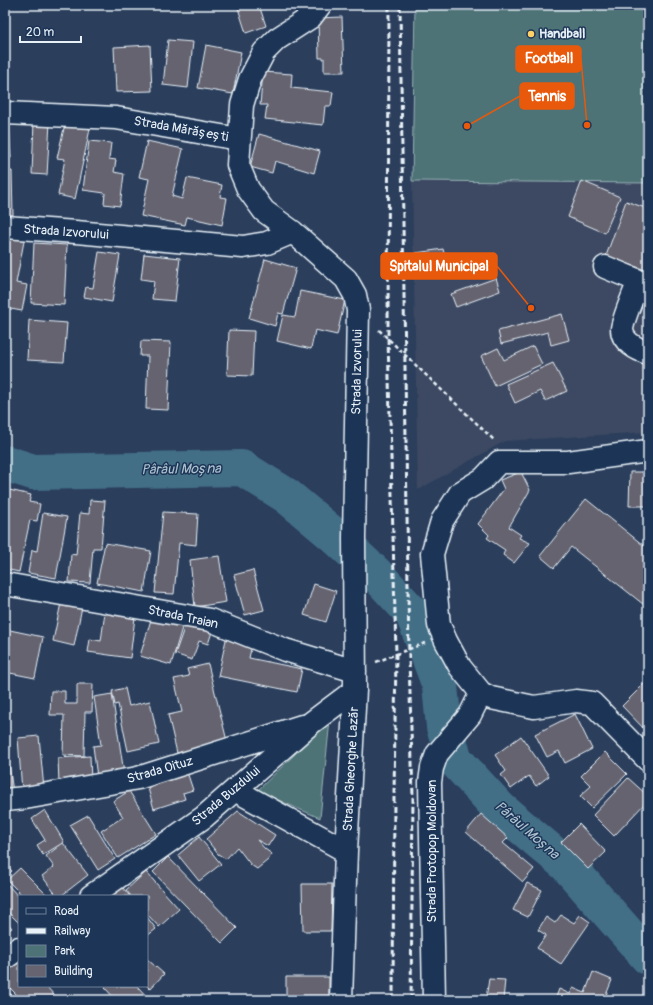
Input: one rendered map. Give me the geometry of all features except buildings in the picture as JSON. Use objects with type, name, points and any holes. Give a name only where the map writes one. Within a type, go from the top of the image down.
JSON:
[{"type":"street","name":"Strada Mărășești","points":[[5,113],[116,118],[239,139],[244,98],[250,79],[264,52],[277,39],[311,17],[320,5]]},
{"type":"street","name":"Strada Izvorului","points":[[239,139],[238,165],[248,189],[264,212],[293,232],[346,279],[355,295],[358,310],[354,538]]},
{"type":"street","name":"Strada Izvorului","points":[[5,227],[243,247],[267,243],[293,232]]},
{"type":"street","points":[[605,267],[639,281],[622,329],[624,337],[631,345],[648,353]]},
{"type":"street","points":[[648,451],[568,462],[499,462],[483,479],[460,493],[442,521],[432,554],[439,625],[460,667],[481,693],[491,698],[534,707],[576,701],[592,704],[648,760]]},
{"type":"street","name":"Strada Gheorghe Lazăr","points":[[341,1000],[346,851],[355,680],[354,538]]},
{"type":"street","name":"Strada Traian","points":[[5,584],[210,620],[355,680]]},
{"type":"street","name":"Strada Buzdului","points":[[92,895],[204,817],[311,723],[355,680]]},
{"type":"street","name":"Strada Protopop Moldovan","points":[[434,1000],[430,782],[432,768],[437,754],[470,715],[481,693]]},
{"type":"street","name":"Strada Oituz","points":[[5,800],[25,798],[138,778],[311,723]]},
{"type":"street","points":[[235,790],[346,851]]},
{"type":"street","points":[[5,958],[18,949]]},
{"type":"path","points":[[358,310],[517,462]]},
{"type":"path","points":[[355,680],[416,646]]},
{"type":"shaded area","points":[[412,181],[648,183],[648,432],[505,441],[418,490]]},
{"type":"green space","points":[[415,5],[648,5],[648,183],[412,181]]},
{"type":"green space","points":[[330,720],[320,818],[257,791]]},
{"type":"waterway","name":"Pârâul Moșna","points":[[5,463],[33,472],[242,468],[287,496],[336,537],[376,574],[413,614],[440,686],[444,727],[455,760],[499,808],[567,865],[648,957]]},
{"type":"railway","points":[[389,5],[388,338],[396,654],[393,1000]]},
{"type":"railway","points":[[400,5],[409,659],[413,797],[411,1000]]},
{"type":"place","name":"Handball","points":[[531,34]]},
{"type":"place","name":"Football","points":[[587,125]]},
{"type":"place","name":"Tennis","points":[[467,126]]},
{"type":"place","name":"Spitalul Municipal","points":[[531,308]]}]
